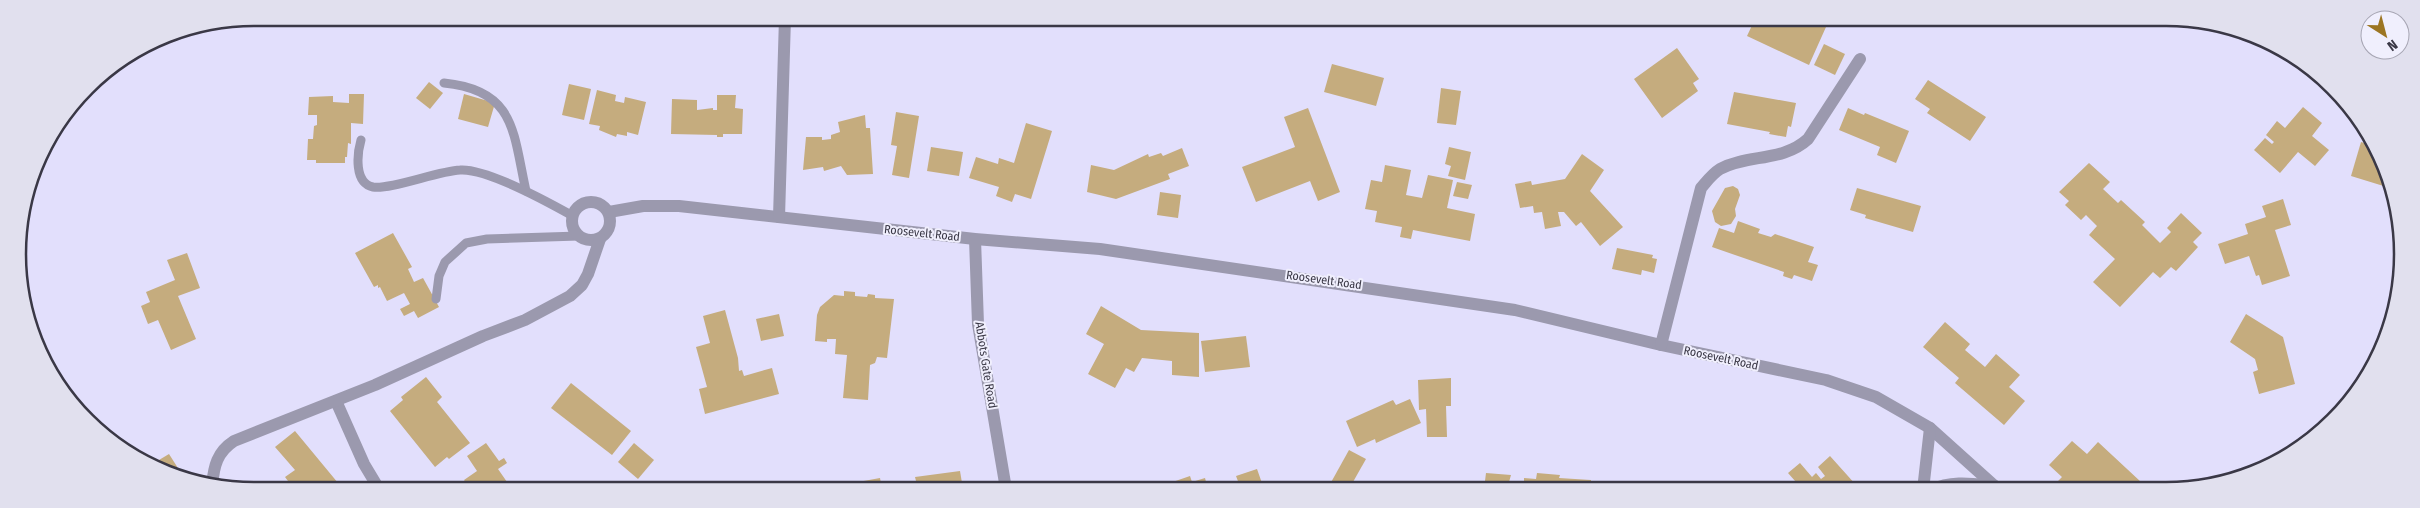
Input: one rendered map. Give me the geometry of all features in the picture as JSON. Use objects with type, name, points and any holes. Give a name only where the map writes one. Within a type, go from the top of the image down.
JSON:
[{"type":"street","points":[[779,217],[785,26]]},
{"type":"street","points":[[1661,345],[1701,188],[1712,175],[1722,168],[1789,151],[1800,146],[1808,139],[1860,59]]},
{"type":"street","points":[[213,478],[215,464],[224,447],[234,441],[336,401],[525,320],[570,296],[582,286],[600,238],[610,227],[609,212],[604,206],[589,202],[582,204],[572,216],[574,230],[579,236],[593,241],[600,238]]},
{"type":"street","name":"Roosevelt Road","points":[[609,212],[643,206],[679,206],[976,239],[1100,249],[1425,295],[1515,310],[1844,386],[1876,397],[1930,428],[1990,482]]},
{"type":"street","name":"Abbots Gate Road","points":[[976,239],[978,324],[1005,482]]},
{"type":"street","points":[[336,401],[364,464],[375,482]]},
{"type":"street","points":[[1925,482],[1930,428]]},
{"type":"lane","points":[[444,83],[482,93],[503,108],[513,134],[526,191]]},
{"type":"lane","points":[[361,140],[358,165],[360,175],[363,181],[373,187],[392,185],[426,176],[461,170],[482,174],[526,191],[572,216]]},
{"type":"lane","points":[[436,299],[439,276],[445,262],[466,243],[487,239],[579,236]]},
{"type":"building","points":[[1752,26],[1826,27],[1809,65],[1747,36]]},
{"type":"building","points":[[1824,44],[1845,54],[1835,75],[1814,65]]},
{"type":"building","points":[[1677,48],[1699,79],[1693,83],[1698,91],[1662,118],[1634,79]]},
{"type":"building","points":[[1332,64],[1384,78],[1376,106],[1324,92]]},
{"type":"building","points":[[1928,80],[1986,117],[1970,141],[1927,113],[1930,109],[1915,99]]},
{"type":"building","points":[[429,82],[443,93],[430,109],[416,98]]},
{"type":"building","points":[[569,84],[591,89],[584,120],[562,115]]},
{"type":"building","points":[[1441,88],[1461,91],[1456,125],[1437,123]]},
{"type":"building","points":[[597,90],[616,95],[615,101],[624,103],[625,97],[646,102],[638,135],[627,132],[627,136],[617,134],[616,137],[599,130],[600,126],[589,124]]},
{"type":"building","points":[[1734,92],[1796,103],[1791,127],[1788,126],[1786,137],[1727,124]]},
{"type":"building","points":[[349,94],[364,94],[363,124],[351,123],[351,144],[348,143],[345,163],[316,163],[316,160],[307,160],[308,139],[313,139],[314,126],[317,125],[317,115],[308,115],[309,97],[333,96],[333,102],[349,103]]},
{"type":"building","points":[[464,94],[495,103],[488,127],[458,119]]},
{"type":"building","points":[[717,95],[736,95],[735,108],[743,109],[742,134],[723,134],[723,137],[717,137],[717,135],[671,134],[672,99],[697,100],[697,110],[713,108],[713,110],[717,110]]},
{"type":"building","points":[[2303,107],[2322,123],[2312,136],[2329,150],[2315,166],[2298,152],[2280,173],[2254,150],[2265,138],[2272,144],[2274,142],[2266,135],[2277,121],[2285,128]]},
{"type":"building","points":[[1308,108],[1340,192],[1318,201],[1310,181],[1256,202],[1242,167],[1295,147],[1284,117]]},
{"type":"building","points":[[1848,108],[1909,131],[1896,163],[1877,155],[1880,147],[1839,130]]},
{"type":"building","points":[[896,112],[919,116],[909,178],[892,175],[897,146],[891,145]]},
{"type":"building","points":[[865,115],[866,128],[870,128],[873,174],[847,175],[841,166],[824,171],[823,167],[803,170],[806,137],[822,137],[822,140],[831,139],[831,135],[840,132],[838,122]]},
{"type":"building","points":[[1026,123],[1052,131],[1031,199],[1015,194],[1012,202],[996,196],[999,187],[969,178],[976,157],[998,164],[999,158],[1014,163]]},
{"type":"building","points":[[2361,142],[2365,143],[2383,186],[2351,176]]},
{"type":"building","points":[[931,147],[963,152],[959,176],[927,171]]},
{"type":"building","points":[[1449,147],[1471,152],[1465,180],[1448,176],[1451,166],[1445,164]]},
{"type":"building","points":[[1182,148],[1189,166],[1168,174],[1170,179],[1116,199],[1087,192],[1091,165],[1114,170],[1148,154],[1149,157],[1161,153],[1163,156]]},
{"type":"building","points":[[1582,154],[1604,170],[1590,191],[1623,227],[1600,246],[1581,222],[1576,226],[1564,212],[1558,212],[1561,226],[1545,229],[1542,212],[1534,213],[1533,206],[1520,208],[1515,184],[1531,181],[1532,185],[1565,179]]},
{"type":"building","points":[[2089,163],[2110,182],[2103,189],[2118,203],[2121,200],[2145,222],[2142,225],[2160,243],[2171,232],[2167,228],[2181,213],[2202,233],[2193,242],[2198,247],[2176,271],[2171,267],[2160,278],[2153,272],[2120,307],[2093,282],[2115,259],[2089,235],[2097,226],[2086,215],[2081,220],[2065,205],[2069,201],[2059,192]]},
{"type":"building","points":[[1385,165],[1411,170],[1406,195],[1422,198],[1428,175],[1453,180],[1447,208],[1475,214],[1470,241],[1413,230],[1411,239],[1400,237],[1402,227],[1375,222],[1377,211],[1365,209],[1371,180],[1382,182]]},
{"type":"building","points":[[1457,182],[1472,185],[1468,199],[1453,196]]},
{"type":"building","points":[[1733,186],[1738,189],[1740,195],[1735,209],[1736,216],[1731,224],[1721,226],[1715,222],[1712,211],[1725,188]]},
{"type":"building","points":[[1857,188],[1921,206],[1913,232],[1865,218],[1866,215],[1850,210]]},
{"type":"building","points":[[1160,192],[1181,195],[1178,218],[1157,215]]},
{"type":"building","points":[[2283,199],[2291,225],[2275,230],[2290,276],[2262,285],[2259,275],[2256,276],[2249,256],[2225,264],[2218,244],[2248,234],[2245,224],[2266,217],[2262,206]]},
{"type":"building","points":[[1738,221],[1760,229],[1758,233],[1771,237],[1775,234],[1814,247],[1808,262],[1818,265],[1812,281],[1794,275],[1792,279],[1783,276],[1784,272],[1712,247],[1719,228],[1734,233]]},
{"type":"building","points":[[393,233],[412,267],[408,269],[414,282],[423,278],[439,307],[418,318],[414,311],[404,316],[400,309],[410,304],[404,293],[387,301],[380,287],[378,288],[378,285],[374,287],[355,253]]},
{"type":"building","points":[[1617,248],[1653,255],[1652,258],[1657,259],[1654,273],[1642,270],[1641,275],[1612,269]]},
{"type":"building","points":[[187,253],[200,288],[178,296],[196,339],[171,350],[158,320],[148,324],[141,306],[150,302],[146,292],[175,280],[167,260]]},
{"type":"building","points":[[844,291],[855,292],[855,296],[867,297],[868,294],[875,295],[875,298],[894,299],[887,358],[877,357],[875,363],[870,365],[868,400],[843,398],[847,355],[835,354],[836,339],[827,339],[827,342],[815,341],[817,315],[820,307],[834,295],[844,296]]},
{"type":"building","points":[[1101,306],[1141,330],[1199,333],[1199,377],[1172,375],[1172,361],[1142,358],[1134,372],[1126,368],[1115,388],[1088,374],[1104,344],[1086,334]]},
{"type":"building","points":[[725,310],[738,358],[739,371],[742,370],[744,376],[772,368],[779,394],[705,414],[699,389],[707,387],[696,347],[710,343],[703,316]]},
{"type":"building","points":[[779,314],[784,336],[761,341],[756,319]]},
{"type":"building","points":[[2246,314],[2283,337],[2295,384],[2259,394],[2253,372],[2258,370],[2255,359],[2230,342]]},
{"type":"building","points":[[1945,322],[1970,344],[1965,350],[1985,367],[1996,354],[2020,375],[2009,387],[2025,401],[2004,425],[1955,383],[1959,378],[1923,347]]},
{"type":"building","points":[[1246,336],[1250,367],[1205,372],[1201,341]]},
{"type":"building","points":[[426,377],[442,397],[437,402],[470,443],[435,467],[390,411],[403,400],[401,397]]},
{"type":"building","points":[[1451,378],[1451,406],[1446,406],[1447,437],[1427,437],[1426,409],[1419,410],[1418,380]]},
{"type":"building","points":[[571,383],[631,431],[612,455],[551,408]]},
{"type":"building","points":[[1410,399],[1421,423],[1376,443],[1375,439],[1357,447],[1346,421],[1393,400],[1396,405]]},
{"type":"building","points":[[295,431],[337,482],[289,482],[285,477],[295,470],[275,447]]},
{"type":"building","points":[[2072,441],[2087,454],[2098,442],[2141,482],[2057,482],[2062,477],[2049,465]]},
{"type":"building","points":[[486,443],[499,461],[504,458],[507,463],[498,469],[507,482],[465,482],[464,480],[477,471],[467,456]]},
{"type":"building","points":[[634,443],[654,460],[638,479],[618,462]]},
{"type":"building","points":[[1349,450],[1366,459],[1353,482],[1331,482]]},
{"type":"building","points":[[169,454],[178,469],[167,464],[158,460]]},
{"type":"building","points":[[1830,456],[1853,482],[1796,482],[1788,473],[1800,463],[1812,477],[1816,473],[1821,479],[1825,476],[1818,467]]},
{"type":"building","points":[[1257,469],[1262,482],[1238,482],[1236,476]]},
{"type":"building","points":[[960,471],[962,482],[916,482],[915,477]]},
{"type":"building","points":[[1486,473],[1511,475],[1509,482],[1485,482]]},
{"type":"building","points":[[1537,473],[1560,475],[1559,478],[1591,480],[1591,482],[1524,482],[1524,478],[1536,479]]},
{"type":"building","points":[[1190,476],[1192,482],[1173,482]]},
{"type":"building","points":[[880,478],[881,482],[858,482]]},
{"type":"building","points":[[1205,478],[1206,482],[1192,482]]}]
